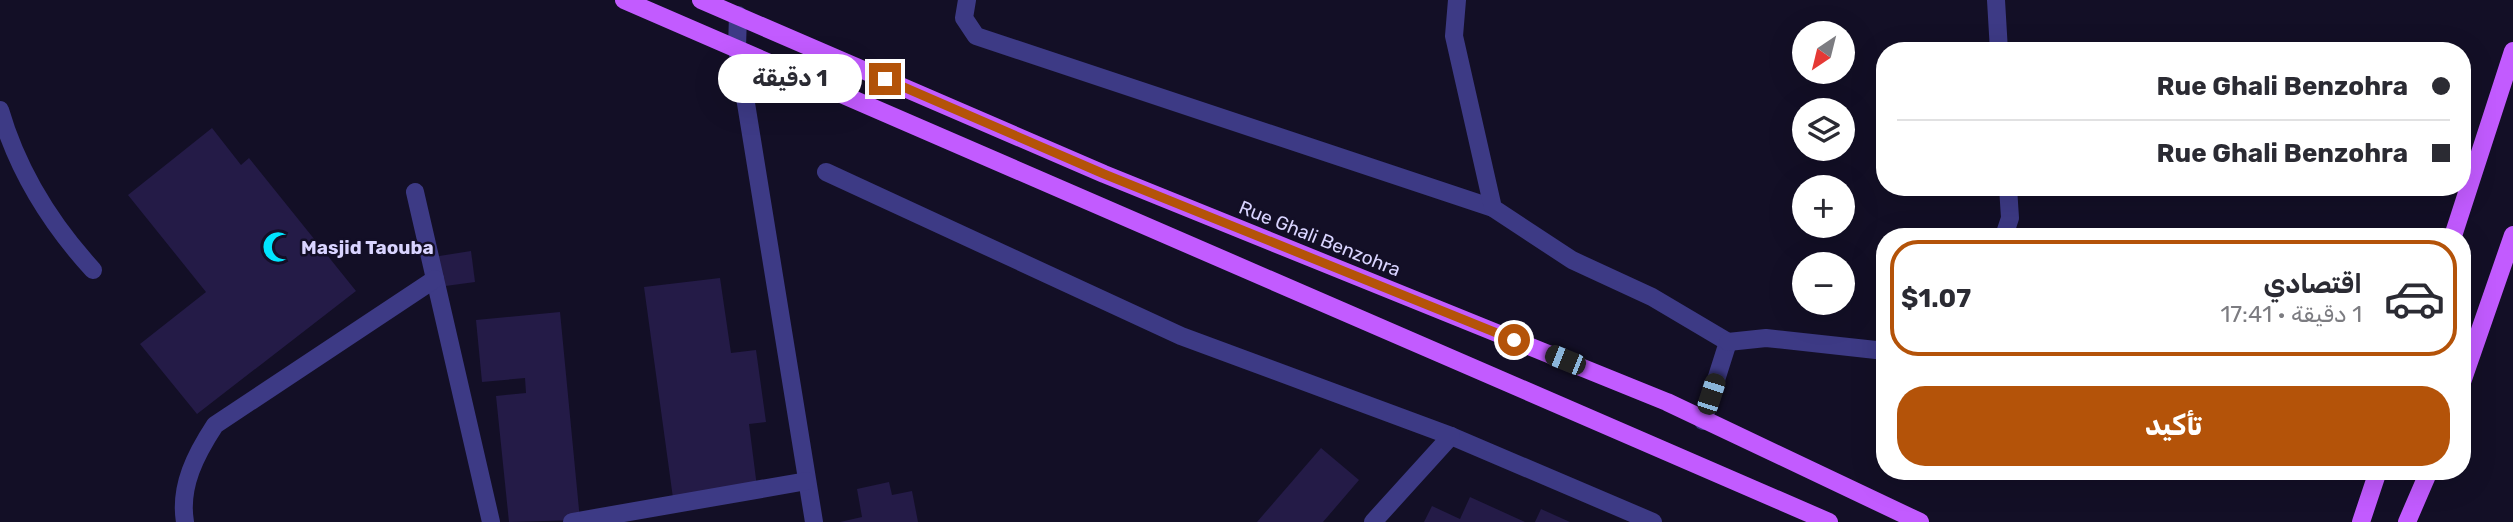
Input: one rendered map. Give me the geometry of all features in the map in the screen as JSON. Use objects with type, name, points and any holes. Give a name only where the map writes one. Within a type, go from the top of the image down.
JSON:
[{"type":"main road","points":[[624,0],[1829,522]]},
{"type":"main road","name":"Rue Ghali Benzohra","points":[[701,0],[1104,174],[1667,402],[1920,522]]},
{"type":"main road","points":[[2471,180],[2513,51]]},
{"type":"main road","points":[[2456,228],[2466,196]]},
{"type":"main road","points":[[2471,356],[2513,235]]},
{"type":"main road","points":[[2361,522],[2375,480]]},
{"type":"main road","points":[[2407,522],[2425,480]]},
{"type":"street","points":[[967,0],[964,18],[976,36],[1493,208],[1572,260],[1651,297],[1728,342],[1766,338],[1876,350]]},
{"type":"street","points":[[1457,0],[1454,36],[1493,208]]},
{"type":"street","points":[[1996,0],[1998,42]]},
{"type":"street","points":[[738,15],[737,48],[814,522]]},
{"type":"street","points":[[0,110],[23,171],[42,206],[66,240],[93,270]]},
{"type":"street","points":[[826,172],[1181,335],[1451,436],[1653,522]]},
{"type":"street","points":[[415,192],[491,522]]},
{"type":"street","points":[[2007,228],[2010,218],[2009,196]]},
{"type":"street","points":[[185,522],[182,504],[195,457],[215,425],[435,279]]},
{"type":"street","points":[[1703,421],[1728,342]]},
{"type":"street","points":[[1373,522],[1451,436]]},
{"type":"street","points":[[572,522],[807,481]]},
{"type":"building","points":[[212,128],[241,165],[249,158],[356,291],[197,414],[140,344],[206,292],[128,195]]},
{"type":"building","points":[[471,251],[475,282],[438,287],[433,257]]},
{"type":"building","points":[[720,278],[731,353],[756,350],[766,422],[749,424],[757,487],[673,498],[644,287]]},
{"type":"building","points":[[560,312],[580,520],[509,522],[496,396],[526,393],[525,378],[482,382],[476,320]]},
{"type":"building","points":[[1321,448],[1359,480],[1323,522],[1257,522]]},
{"type":"building","points":[[889,482],[892,495],[912,491],[918,522],[840,522],[862,517],[857,489]]},
{"type":"building","points":[[1470,497],[1525,522],[1424,522],[1432,506],[1460,519]]},
{"type":"building","points":[[1541,509],[1570,522],[1535,522]]},
{"type":"place","name":"Masjid Taouba","points":[[278,247]]},
{"type":"route","points":[[885,79],[1104,174],[1514,340]]}]
